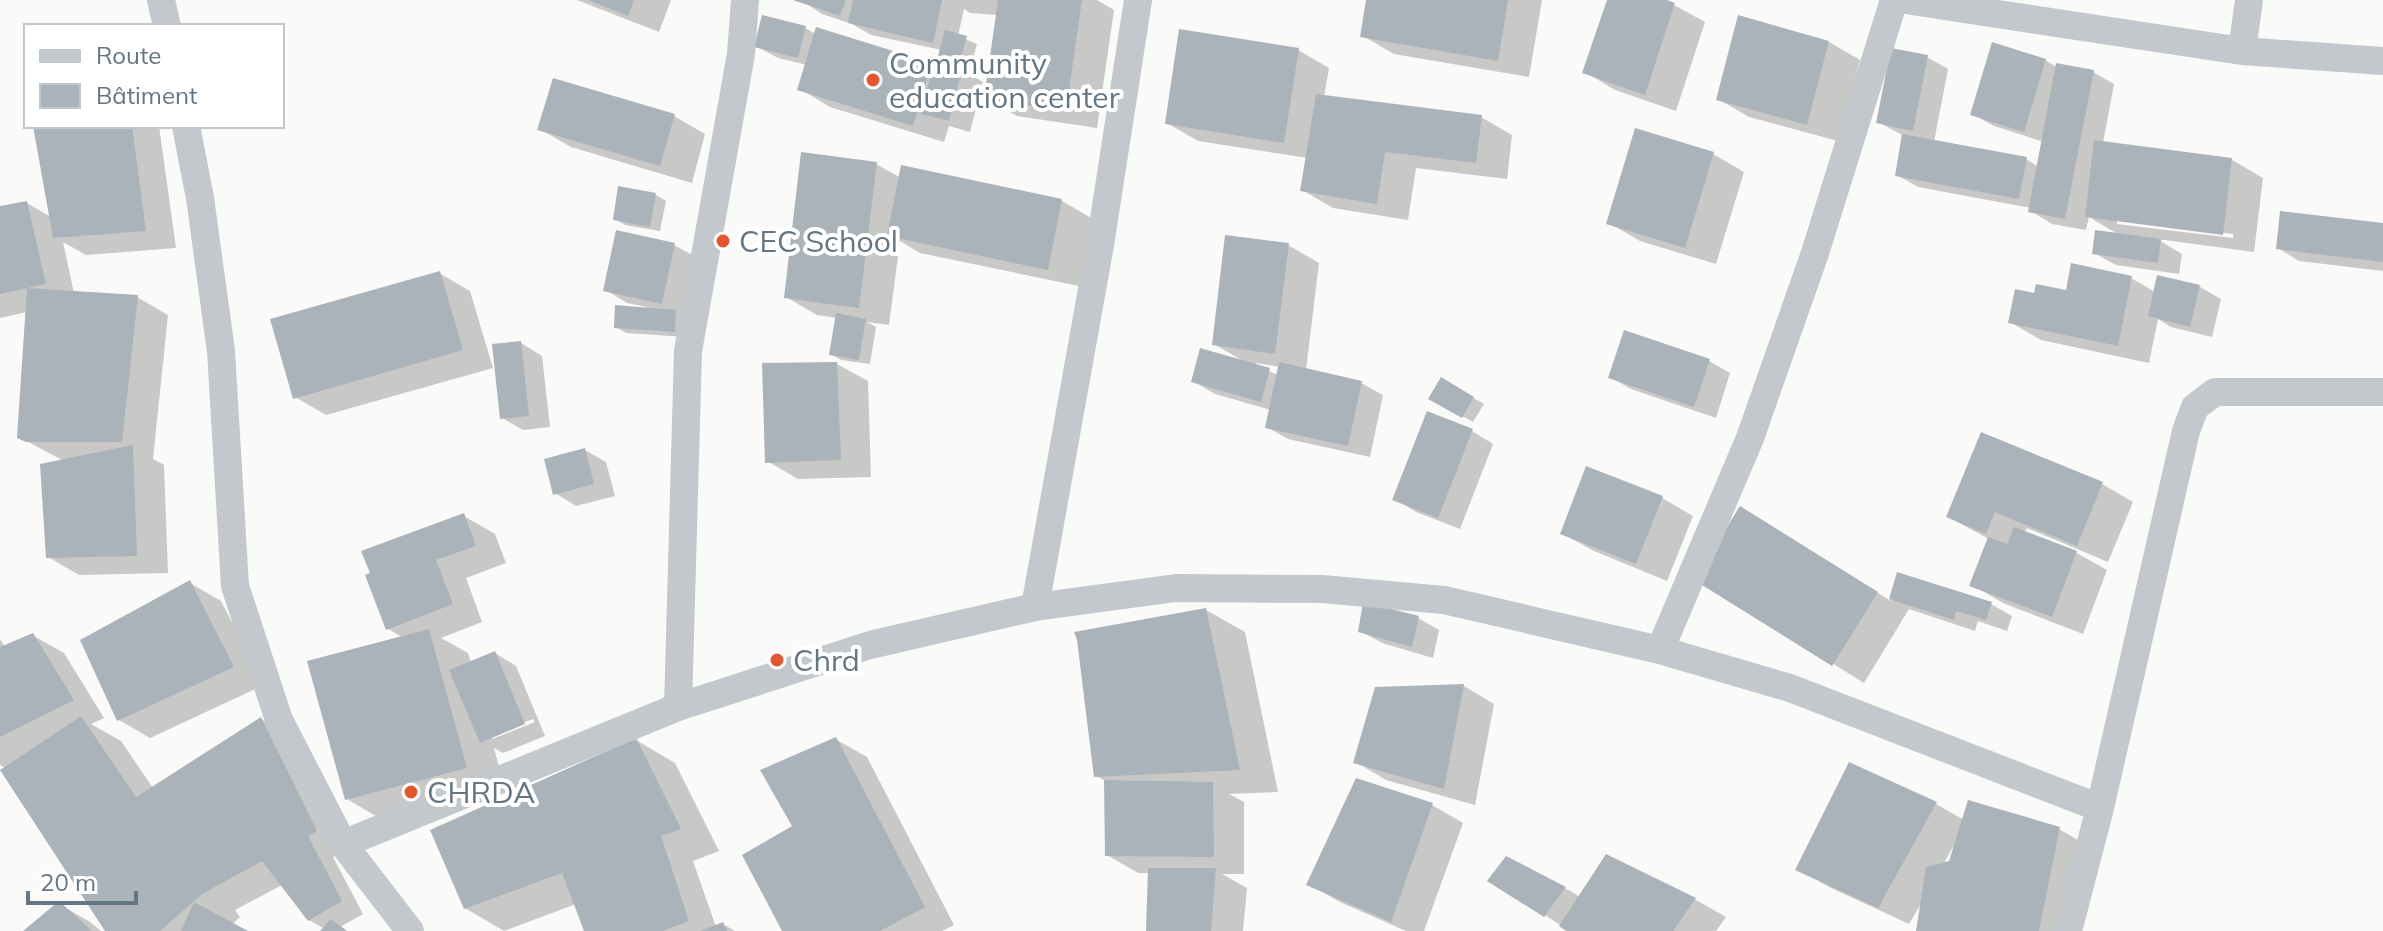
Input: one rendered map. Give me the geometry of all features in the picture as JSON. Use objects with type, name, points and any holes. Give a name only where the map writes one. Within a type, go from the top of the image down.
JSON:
[{"type":"street","points":[[161,0],[167,24]]},
{"type":"street","points":[[678,707],[688,351],[741,54],[745,0]]},
{"type":"street","points":[[1035,607],[1100,245],[1138,0]]},
{"type":"street","points":[[1660,650],[1750,438],[1815,253],[1894,0]]},
{"type":"street","points":[[1905,0],[2242,51],[2383,61]]},
{"type":"street","points":[[2242,51],[2249,0]]},
{"type":"street","points":[[186,128],[200,198],[221,351],[235,586],[279,720],[343,844],[410,931]]},
{"type":"street","points":[[2068,931],[2100,808],[2183,446],[2195,407],[2215,392],[2383,392]]},
{"type":"street","points":[[343,844],[678,707],[870,645],[1035,607],[1176,588],[1322,589],[1444,600],[1660,650],[1790,688],[2100,808]]},
{"type":"building","points":[[588,0],[634,0],[628,16]]},
{"type":"building","points":[[793,0],[846,0],[840,16]]},
{"type":"building","points":[[853,0],[942,0],[933,43],[848,23]]},
{"type":"building","points":[[998,0],[1082,0],[1066,111],[984,99]]},
{"type":"building","points":[[1366,0],[1508,0],[1498,61],[1360,37]]},
{"type":"building","points":[[1607,0],[1667,0],[1675,3],[1645,95],[1582,73]]},
{"type":"building","points":[[762,15],[806,26],[798,58],[754,47]]},
{"type":"building","points":[[1738,15],[1829,41],[1807,125],[1716,100]]},
{"type":"building","points":[[816,27],[932,63],[913,126],[797,90]]},
{"type":"building","points":[[1179,29],[1299,48],[1284,143],[1165,124]]},
{"type":"building","points":[[945,30],[967,36],[960,61],[938,56]]},
{"type":"building","points":[[1992,42],[2046,59],[2024,132],[1970,115]]},
{"type":"building","points":[[1891,48],[1928,55],[1913,131],[1876,123]]},
{"type":"building","points":[[934,61],[962,68],[949,121],[921,114]]},
{"type":"building","points":[[2056,63],[2094,70],[2065,219],[2028,212]]},
{"type":"building","points":[[553,78],[675,114],[660,166],[537,130]]},
{"type":"building","points":[[1316,94],[1482,115],[1476,163],[1385,152],[1377,204],[1300,191]]},
{"type":"building","points":[[33,128],[132,128],[146,231],[53,238]]},
{"type":"building","points":[[1635,128],[1714,152],[1685,248],[1606,224]]},
{"type":"building","points":[[1902,134],[2027,157],[2019,199],[1895,176]]},
{"type":"building","points":[[2094,140],[2232,158],[2223,235],[2085,217]]},
{"type":"building","points":[[801,152],[877,162],[859,308],[784,298]]},
{"type":"building","points":[[901,165],[1062,199],[1048,270],[887,236]]},
{"type":"building","points":[[618,186],[656,193],[650,227],[613,220]]},
{"type":"building","points":[[27,201],[46,284],[0,294],[0,206]]},
{"type":"building","points":[[2280,211],[2383,223],[2383,262],[2276,249]]},
{"type":"building","points":[[616,230],[675,243],[662,304],[603,291]]},
{"type":"building","points":[[2095,230],[2161,239],[2158,263],[2092,254]]},
{"type":"building","points":[[1225,235],[1289,243],[1275,354],[1212,345]]},
{"type":"building","points":[[2071,263],[2132,276],[2118,346],[2008,323],[2015,289],[2034,293],[2036,284],[2066,290]]},
{"type":"building","points":[[440,271],[463,350],[293,399],[270,319]]},
{"type":"building","points":[[2157,275],[2200,285],[2190,327],[2148,316]]},
{"type":"building","points":[[27,288],[138,295],[122,442],[26,442],[17,438]]},
{"type":"building","points":[[615,305],[676,310],[675,332],[614,328]]},
{"type":"building","points":[[836,313],[866,319],[859,360],[829,355]]},
{"type":"building","points":[[1624,330],[1710,359],[1694,407],[1608,378]]},
{"type":"building","points":[[521,341],[529,416],[500,419],[492,344]]},
{"type":"building","points":[[1200,348],[1270,368],[1261,402],[1191,382]]},
{"type":"building","points":[[837,362],[841,460],[765,463],[762,363]]},
{"type":"building","points":[[1279,362],[1362,381],[1348,446],[1265,428]]},
{"type":"building","points":[[1441,377],[1474,397],[1462,418],[1428,399]]},
{"type":"building","points":[[1427,411],[1473,429],[1438,518],[1392,500]]},
{"type":"building","points":[[1981,432],[2103,482],[2077,546],[1995,512],[1986,534],[1946,517]]},
{"type":"building","points":[[133,445],[137,556],[46,558],[40,464]]},
{"type":"building","points":[[585,448],[594,484],[553,495],[544,459]]},
{"type":"building","points":[[1586,466],[1663,496],[1636,564],[1560,534]]},
{"type":"building","points":[[1740,506],[1878,592],[1832,666],[1694,580]]},
{"type":"building","points":[[464,513],[476,546],[436,560],[453,604],[386,630],[365,575],[370,573],[361,551]]},
{"type":"building","points":[[2014,527],[2077,551],[2052,617],[1969,586],[1988,537],[2007,544]]},
{"type":"building","points":[[1897,572],[1992,602],[1986,620],[1956,611],[1954,620],[1889,599]]},
{"type":"building","points":[[190,580],[234,667],[117,721],[80,640]]},
{"type":"building","points":[[1363,602],[1419,616],[1412,647],[1358,632]]},
{"type":"building","points":[[1206,608],[1240,770],[1094,777],[1074,632]]},
{"type":"building","points":[[429,629],[467,768],[345,800],[307,661]]},
{"type":"building","points":[[33,633],[74,700],[0,737],[0,647]]},
{"type":"building","points":[[495,651],[525,724],[480,743],[449,670]]},
{"type":"building","points":[[1464,684],[1444,789],[1353,763],[1375,687]]},
{"type":"building","points":[[81,716],[136,797],[261,717],[317,831],[308,836],[342,901],[308,921],[262,861],[202,894],[160,931],[105,931],[0,770]]},
{"type":"building","points":[[836,737],[925,907],[880,931],[782,931],[742,855],[792,826],[760,770]]},
{"type":"building","points":[[636,738],[681,829],[661,836],[689,921],[663,931],[584,931],[562,873],[464,909],[430,830]]},
{"type":"building","points":[[1849,762],[1937,802],[1878,908],[1795,870]]},
{"type":"building","points":[[1356,778],[1433,803],[1391,922],[1306,885]]},
{"type":"building","points":[[1104,780],[1213,782],[1214,857],[1105,856]]},
{"type":"building","points":[[1968,800],[2060,827],[2039,931],[1916,931],[1926,867],[1949,861]]},
{"type":"building","points":[[1606,854],[1696,898],[1673,931],[1566,931],[1559,926]]},
{"type":"building","points":[[1506,856],[1566,887],[1544,917],[1487,881]]},
{"type":"building","points":[[1148,868],[1216,868],[1211,931],[1146,931]]},
{"type":"building","points":[[59,901],[92,931],[23,931]]},
{"type":"building","points":[[194,902],[248,931],[181,931]]},
{"type":"building","points":[[331,919],[347,931],[320,931]]},
{"type":"building","points":[[723,922],[727,931],[700,931]]},
{"type":"place","name":"Community education center","points":[[873,80]]},
{"type":"place","name":"CEC School","points":[[723,241]]},
{"type":"place","name":"Chrd","points":[[777,660]]},
{"type":"place","name":"CHRDA","points":[[411,792]]}]
